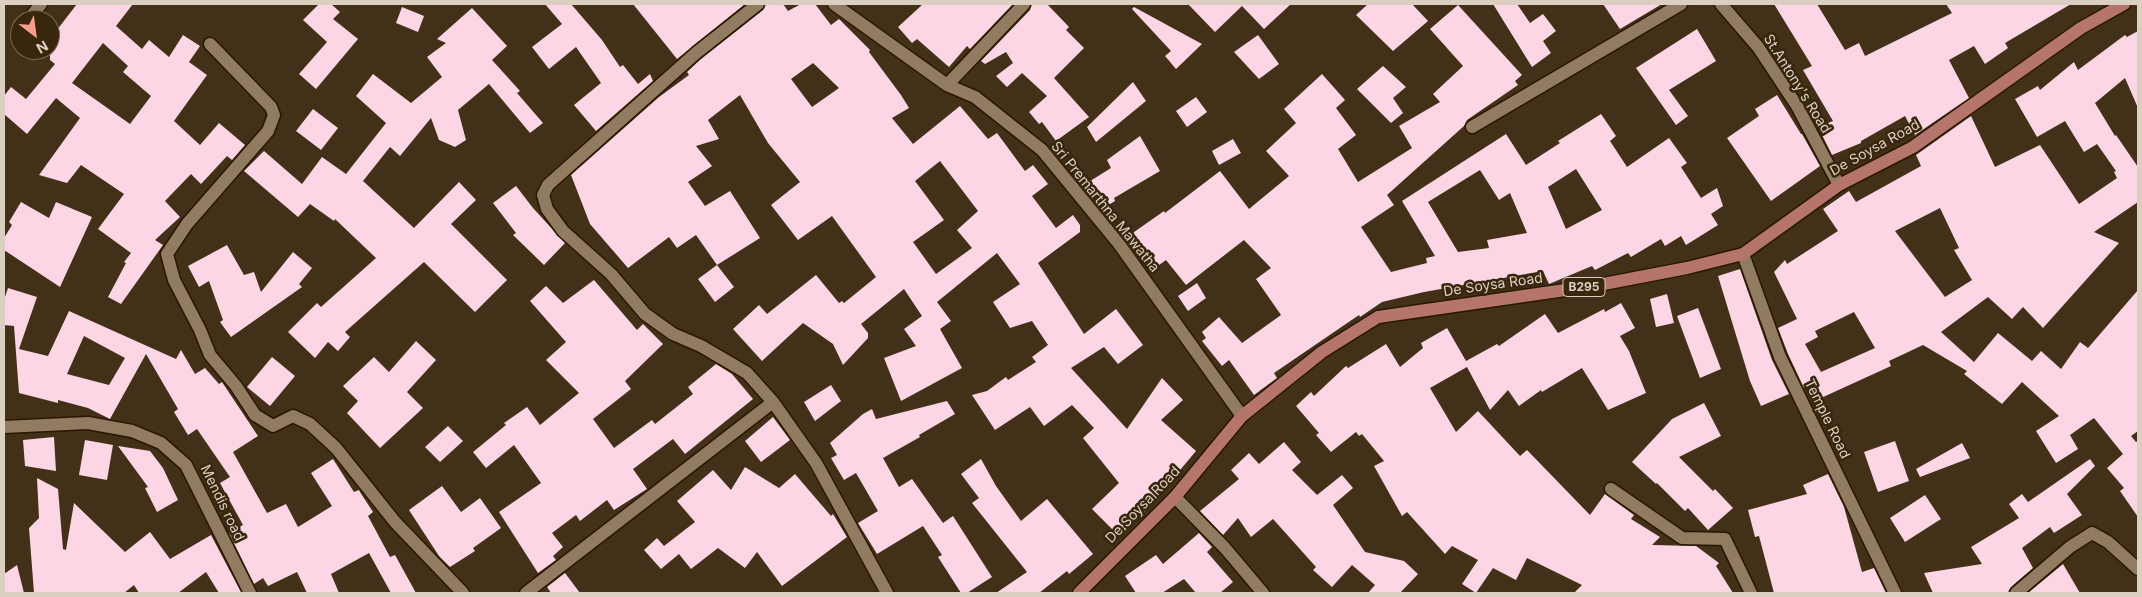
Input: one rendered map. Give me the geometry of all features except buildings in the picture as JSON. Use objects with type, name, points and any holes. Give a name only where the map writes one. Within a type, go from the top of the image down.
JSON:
[{"type":"main road","name":"De Soysa Road","points":[[1079,593],[1175,497],[1242,416],[1322,352],[1378,317],[1593,286],[1687,268],[1743,254],[1839,185],[1913,147],[2081,28],[2124,4]]},
{"type":"street","points":[[758,4],[696,53],[563,171],[548,185],[543,195],[547,210],[563,231],[611,274],[645,314],[673,334],[701,346],[747,373],[773,402],[816,463],[887,593]]},
{"type":"street","name":"Sri Premarthna Mawatha","points":[[834,4],[947,85],[975,97],[1042,150],[1119,244],[1242,416]]},
{"type":"street","points":[[947,85],[1024,4]]},
{"type":"street","points":[[1472,127],[1681,4]]},
{"type":"street","name":"St.Antony's Road","points":[[1721,4],[1758,47],[1797,106],[1839,185]]},
{"type":"street","points":[[210,44],[271,107],[274,115],[268,131],[187,224],[167,254],[174,280],[200,330],[210,354],[236,386],[255,414],[273,426],[293,416],[310,424],[336,448],[395,522],[463,593]]},
{"type":"street","name":"Temple Road","points":[[1743,254],[1780,357],[1895,593]]},
{"type":"street","points":[[526,593],[773,402]]},
{"type":"street","name":"Mendis road","points":[[4,427],[88,423],[132,431],[161,443],[186,465],[250,593]]},
{"type":"street","points":[[1611,489],[1682,538],[1726,539],[1751,593]]},
{"type":"street","points":[[1175,497],[1225,548],[1263,593]]},
{"type":"street","points":[[2016,593],[2070,547],[2092,533],[2108,542],[2138,569]]}]
